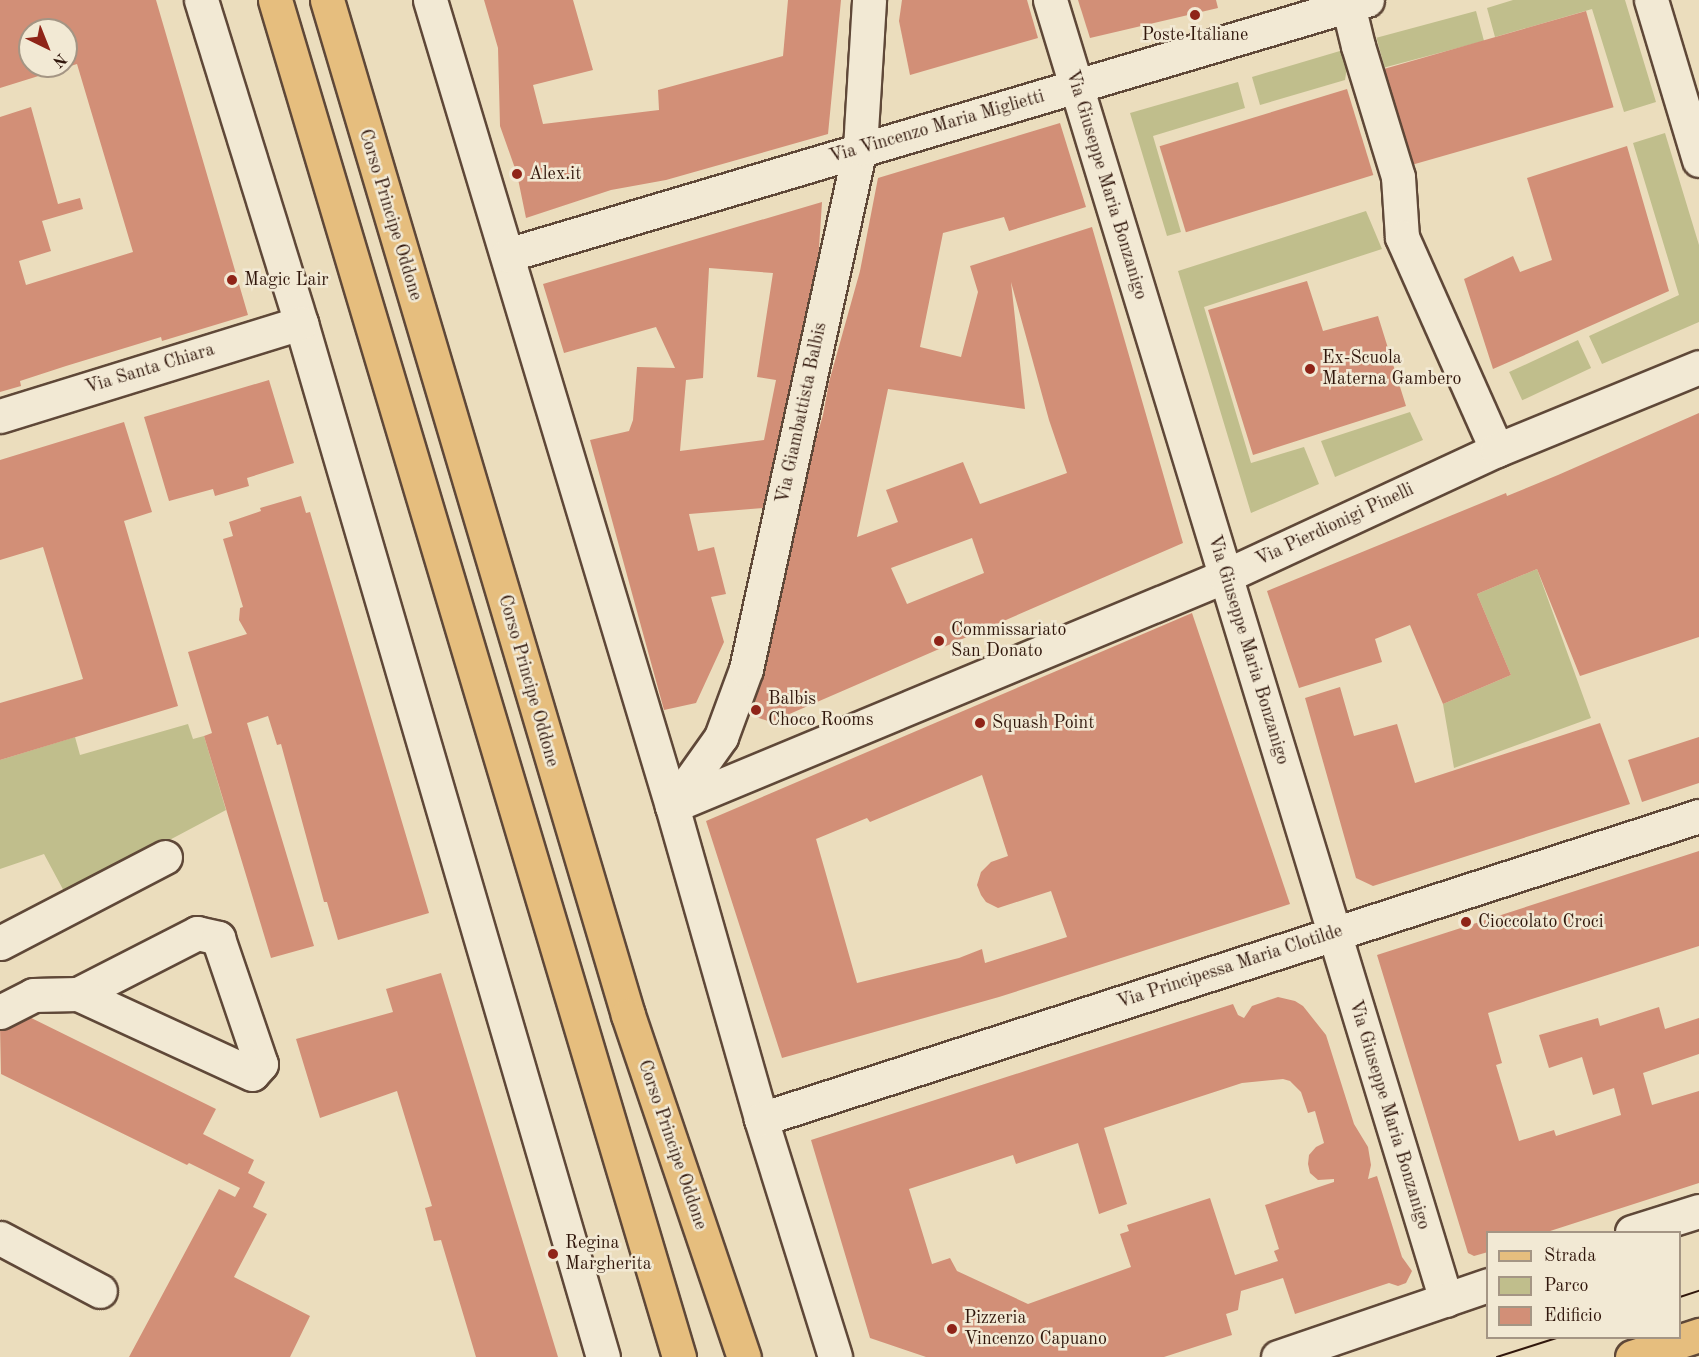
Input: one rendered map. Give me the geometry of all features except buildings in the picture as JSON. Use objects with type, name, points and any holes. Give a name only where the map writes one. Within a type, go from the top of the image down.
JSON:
[{"type":"main road","points":[[275,0],[679,1357]]},
{"type":"main road","name":"Corso Principe Oddone","points":[[327,0],[624,1004],[744,1357]]},
{"type":"main road","points":[[1632,1357],[1699,1335]]},
{"type":"street","points":[[201,0],[301,323],[603,1357]]},
{"type":"street","points":[[430,0],[672,806],[761,1119],[835,1357]]},
{"type":"street","name":"Via Giambattista Balbis","points":[[672,806],[721,737],[746,669],[860,148],[869,0]]},
{"type":"street","name":"Via Giuseppe Maria Bonzanigo","points":[[1050,0],[1446,1300]]},
{"type":"street","points":[[1651,0],[1699,160]]},
{"type":"street","points":[[1358,3],[1358,46],[1398,177],[1401,237],[1497,450]]},
{"type":"street","name":"Via Vincenzo Maria Miglietti","points":[[507,255],[860,148],[1358,3]]},
{"type":"street","name":"Via Santa Chiara","points":[[0,416],[301,323]]},
{"type":"street","name":"Via Pierdionigi Pinelli","points":[[672,806],[1225,576],[1497,450],[1699,367]]},
{"type":"street","name":"Via Principessa Maria Clotilde","points":[[761,1119],[1699,816]]},
{"type":"street","points":[[0,943],[165,857]]},
{"type":"street","points":[[0,1012],[33,995],[78,994],[197,933],[218,938],[261,1064],[252,1074],[78,994]]},
{"type":"street","points":[[1638,1231],[1699,1210]]},
{"type":"street","points":[[0,1238],[100,1291]]},
{"type":"street","points":[[1278,1357],[1486,1286]]},
{"type":"green space","points":[[1513,0],[1625,0],[1656,102],[1624,112],[1592,9],[1495,37],[1487,8]]},
{"type":"green space","points":[[1476,11],[1484,41],[1385,68],[1377,38]]},
{"type":"green space","points":[[1350,48],[1345,80],[1260,105],[1252,77]]},
{"type":"green space","points":[[1238,82],[1245,108],[1153,136],[1181,232],[1167,236],[1130,113]]},
{"type":"green space","points":[[1665,133],[1699,245],[1699,322],[1602,364],[1589,336],[1679,295],[1633,143]]},
{"type":"green space","points":[[1366,211],[1382,249],[1204,307],[1251,463],[1304,447],[1319,484],[1251,513],[1178,271]]},
{"type":"green space","points":[[1578,340],[1591,368],[1522,400],[1509,372]]},
{"type":"green space","points":[[1410,412],[1423,440],[1335,477],[1321,441]]},
{"type":"green space","points":[[1537,569],[1591,718],[1454,768],[1443,704],[1511,675],[1477,594]]},
{"type":"green space","points":[[188,724],[193,739],[204,736],[226,810],[66,895],[44,854],[0,869],[0,760],[75,737],[80,755]]},
{"type":"tram line","points":[[1681,1297],[1699,1291]]},
{"type":"tram line","points":[[1497,1357],[1554,1339]]},
{"type":"place","name":"Poste Italiane","points":[[1195,15]]},
{"type":"place","name":"Alex.it","points":[[517,174]]},
{"type":"place","name":"Magic Lair","points":[[232,280]]},
{"type":"place","name":"Ex-Scuola Materna Gambero","points":[[1310,369]]},
{"type":"place","name":"Commissariato San Donato","points":[[939,641]]},
{"type":"place","name":"Balbis Choco Rooms","points":[[756,710]]},
{"type":"place","name":"Squash Point","points":[[980,723]]},
{"type":"place","name":"Cioccolato Croci","points":[[1466,922]]},
{"type":"place","name":"Regina Margherita","points":[[553,1254]]},
{"type":"place","name":"Pizzeria Vincenzo Capuano","points":[[952,1329]]}]
